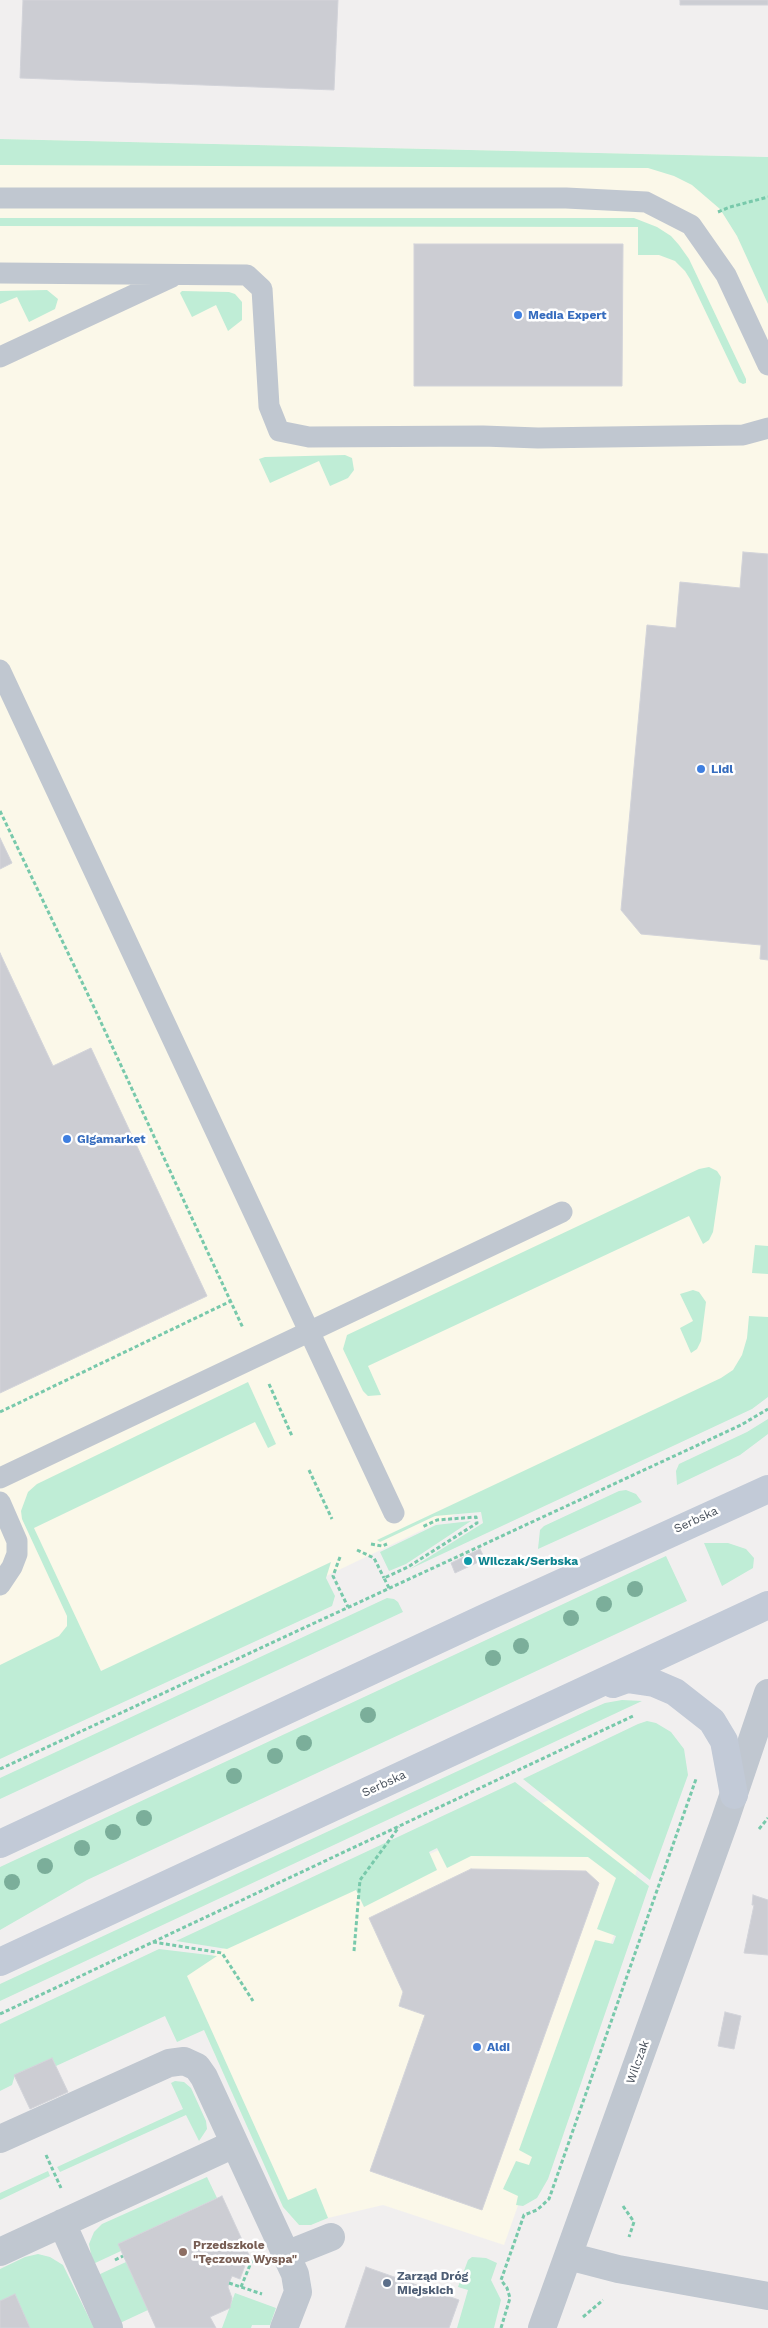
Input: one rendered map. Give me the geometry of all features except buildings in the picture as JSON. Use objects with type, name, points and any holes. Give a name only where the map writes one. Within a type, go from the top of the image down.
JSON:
[{"type":"street","name":"Serbska","points":[[0,1844],[508,1607],[768,1489]]},
{"type":"street","name":"Serbska","points":[[0,1962],[768,1605]]},
{"type":"street","points":[[577,1693],[628,1680],[654,1683],[675,1692],[712,1721],[724,1741],[734,1795]]},
{"type":"street","name":"Wilczak","points":[[542,2328],[734,1795],[768,1693]]},
{"type":"street","points":[[0,2139],[169,2063],[184,2061],[197,2067],[204,2077],[295,2274],[298,2292],[284,2328]]},
{"type":"street","points":[[0,2252],[234,2144]]},
{"type":"street","points":[[68,2220],[109,2328]]},
{"type":"street","points":[[286,2255],[331,2236]]},
{"type":"street","points":[[568,2256],[618,2269],[768,2296]]},
{"type":"lane","points":[[0,198],[566,198],[646,202],[691,225],[726,275],[768,365]]},
{"type":"lane","points":[[0,273],[247,275],[262,289],[269,406],[279,432],[309,438],[483,436],[538,438],[742,435],[768,428]]},
{"type":"lane","points":[[0,357],[178,274]]},
{"type":"lane","points":[[0,670],[394,1512]]},
{"type":"lane","points":[[0,1478],[562,1212]]},
{"type":"lane","points":[[0,1502],[17,1541],[12,1567],[0,1585]]},
{"type":"path","points":[[691,225],[730,206],[768,197]]},
{"type":"path","points":[[0,811],[232,1301],[244,1331]]},
{"type":"path","points":[[0,1412],[232,1301]]},
{"type":"path","points":[[268,1384],[292,1436]]},
{"type":"path","points":[[0,1769],[742,1425],[768,1409]]},
{"type":"path","points":[[309,1470],[332,1519]]},
{"type":"path","points":[[384,1578],[408,1567],[477,1523],[476,1517],[437,1520],[413,1531]]},
{"type":"path","points":[[370,1544],[382,1546],[390,1542]]},
{"type":"path","points":[[357,1550],[374,1558],[389,1588]]},
{"type":"path","points":[[340,1557],[333,1576],[348,1607]]},
{"type":"path","points":[[0,2014],[639,1713]]},
{"type":"path","points":[[501,2328],[510,2298],[507,2288],[501,2280],[524,2215],[537,2210],[548,2199],[698,1771]]},
{"type":"path","points":[[354,1951],[360,1880],[399,1826]]},
{"type":"path","points":[[153,1942],[222,1953],[253,2001]]},
{"type":"path","points":[[32,2125],[68,2220]]},
{"type":"shaded area","points":[[0,139],[768,157],[768,1340],[717,1389],[0,1732]]},
{"type":"shaded area","points":[[549,1800],[637,1870],[504,2245],[383,2205],[328,2218],[311,2225],[299,2225],[283,2207],[180,1976],[227,1946]]},
{"type":"green space","points":[[0,139],[768,157],[768,304],[737,236],[720,209],[692,185],[674,176],[648,168],[0,165]]},
{"type":"green space","points":[[0,218],[634,218],[657,227],[671,236],[689,259],[746,379],[746,383],[739,382],[685,271],[675,261],[659,255],[638,255],[638,227],[0,226]]},
{"type":"green space","points":[[47,290],[58,299],[55,309],[29,322],[17,297],[0,304],[0,291]]},
{"type":"green space","points":[[182,291],[229,292],[235,294],[242,302],[242,320],[228,331],[216,305],[192,317],[180,293]]},
{"type":"green space","points":[[345,455],[352,458],[354,470],[348,478],[330,486],[319,461],[270,483],[259,459],[265,457]]},
{"type":"green space","points":[[709,1167],[717,1171],[721,1177],[713,1232],[709,1240],[703,1244],[689,1216],[368,1366],[381,1395],[368,1396],[363,1391],[343,1349],[347,1335],[699,1169]]},
{"type":"green space","points":[[755,1245],[768,1246],[768,1274],[752,1273]]},
{"type":"green space","points":[[693,1290],[699,1292],[706,1302],[701,1341],[697,1349],[691,1353],[680,1328],[693,1321],[680,1294]]},
{"type":"green space","points":[[749,1316],[768,1317],[768,1397],[752,1409],[410,1569],[483,1523],[481,1512],[435,1516],[380,1542],[377,1540],[721,1378],[733,1370],[742,1355],[747,1338]]},
{"type":"green space","points":[[248,1382],[276,1444],[268,1448],[255,1422],[34,1528],[101,1671],[331,1562],[326,1578],[335,1596],[332,1606],[0,1759],[0,1665],[59,1636],[67,1626],[67,1616],[22,1519],[21,1511],[28,1492],[37,1484]]},
{"type":"green space","points":[[768,1419],[768,1434],[740,1455],[677,1485],[676,1471],[679,1464],[747,1432]]},
{"type":"green space","points":[[626,1490],[636,1494],[642,1502],[538,1549],[540,1530],[544,1526],[619,1491]]},
{"type":"green space","points":[[471,1521],[406,1564],[389,1571],[380,1552],[436,1525]]},
{"type":"green space","points":[[704,1543],[728,1543],[746,1549],[754,1558],[753,1568],[722,1586]]},
{"type":"green space","points":[[666,1556],[687,1601],[87,1880],[0,1930],[0,1867]]},
{"type":"green space","points":[[387,1598],[398,1602],[403,1612],[0,1799],[0,1778]]},
{"type":"green space","points":[[622,1700],[642,1701],[0,2001],[0,1984],[589,1710],[605,1703]]},
{"type":"green space","points":[[647,1721],[656,1723],[671,1732],[684,1749],[688,1775],[650,1880],[523,1779]]},
{"type":"green space","points":[[515,1782],[649,1886],[548,2179],[537,2198],[523,2206],[516,2205],[518,2196],[503,2189],[516,2161],[529,2165],[532,2157],[519,2150],[595,1940],[613,1944],[616,1936],[597,1929],[616,1878],[588,1857],[471,1856],[447,1868],[437,1848],[429,1852],[437,1870],[364,1907],[356,1890],[227,1949],[176,1941]]},
{"type":"green space","points":[[159,1949],[217,1956],[187,1976],[288,2200],[316,2188],[328,2218],[311,2225],[299,2225],[283,2207],[204,2030],[177,2042],[165,2016],[56,2066],[52,2058],[15,2075],[12,2085],[0,2091],[0,2024]]},
{"type":"green space","points":[[175,2081],[184,2082],[191,2088],[206,2121],[207,2129],[199,2141],[186,2115],[60,2172],[57,2167],[183,2109],[171,2083]]},
{"type":"green space","points":[[48,2171],[50,2176],[0,2200],[0,2193]]},
{"type":"green space","points":[[207,2177],[217,2198],[118,2244],[121,2251],[93,2264],[89,2244],[94,2232],[102,2224]]},
{"type":"green space","points":[[38,2254],[50,2257],[63,2265],[94,2328],[30,2328],[15,2295],[0,2301],[0,2269],[25,2257]]},
{"type":"green space","points":[[472,2257],[486,2258],[497,2263],[491,2280],[501,2300],[494,2328],[457,2328],[468,2290],[458,2287],[468,2260]]},
{"type":"green space","points":[[126,2262],[148,2310],[120,2323],[98,2275]]},
{"type":"green space","points":[[235,2293],[276,2308],[270,2325],[252,2325],[251,2328],[222,2328]]},
{"type":"place","name":"Media Expert","points":[[518,315]]},
{"type":"place","name":"Lidl","points":[[701,769]]},
{"type":"place","name":"Gigamarket","points":[[67,1139]]},
{"type":"place","name":"Wilczak/Serbska","points":[[468,1561]]},
{"type":"place","name":"Aldi","points":[[477,2047]]},
{"type":"place","name":"Przedszkole \"Tęczowa Wyspa\"","points":[[183,2252]]},
{"type":"place","name":"Zarząd Dróg Miejskich","points":[[387,2283]]}]
